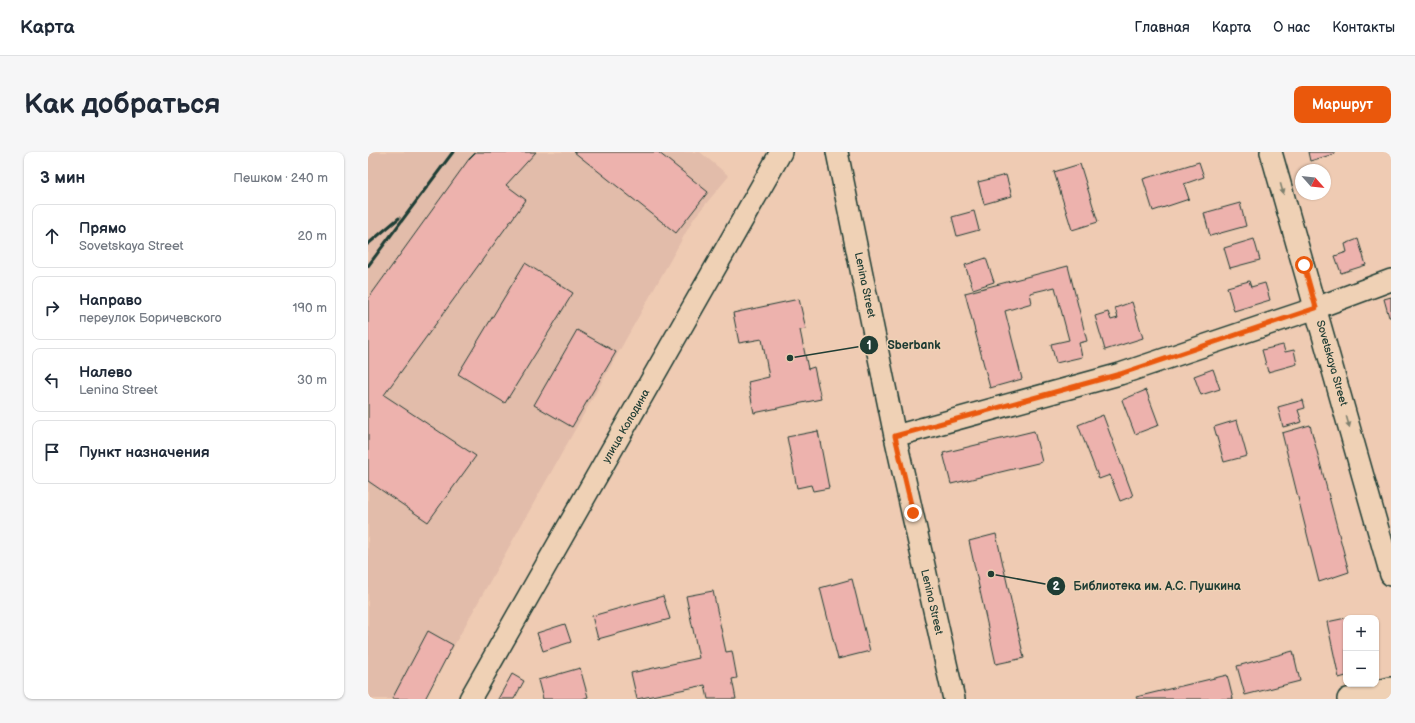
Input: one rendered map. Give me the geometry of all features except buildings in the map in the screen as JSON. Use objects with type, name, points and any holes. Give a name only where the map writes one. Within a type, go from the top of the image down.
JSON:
[{"type":"street","name":"улица Колодина","points":[[470,699],[781,152]]},
{"type":"street","name":"Lenina Street","points":[[838,152],[895,436],[954,699]]},
{"type":"street","name":"Sovetskaya Street","points":[[1272,152],[1391,575]]},
{"type":"street","points":[[895,436],[1120,374],[1316,308],[1391,280]]},
{"type":"street","points":[[1348,699],[1391,688]]},
{"type":"shaded area","points":[[368,152],[700,152],[729,176],[694,218],[424,699],[368,699]]},
{"type":"railway","points":[[368,266],[453,152]]},
{"type":"railway","points":[[368,244],[399,218]]},
{"type":"place","name":"Sberbank","points":[[790,358]]},
{"type":"place","name":"Библиотека им. А.С. Пушкина","points":[[991,574]]},
{"type":"route","points":[[913,513],[895,436],[1120,374],[1316,308],[1304,265]]}]
